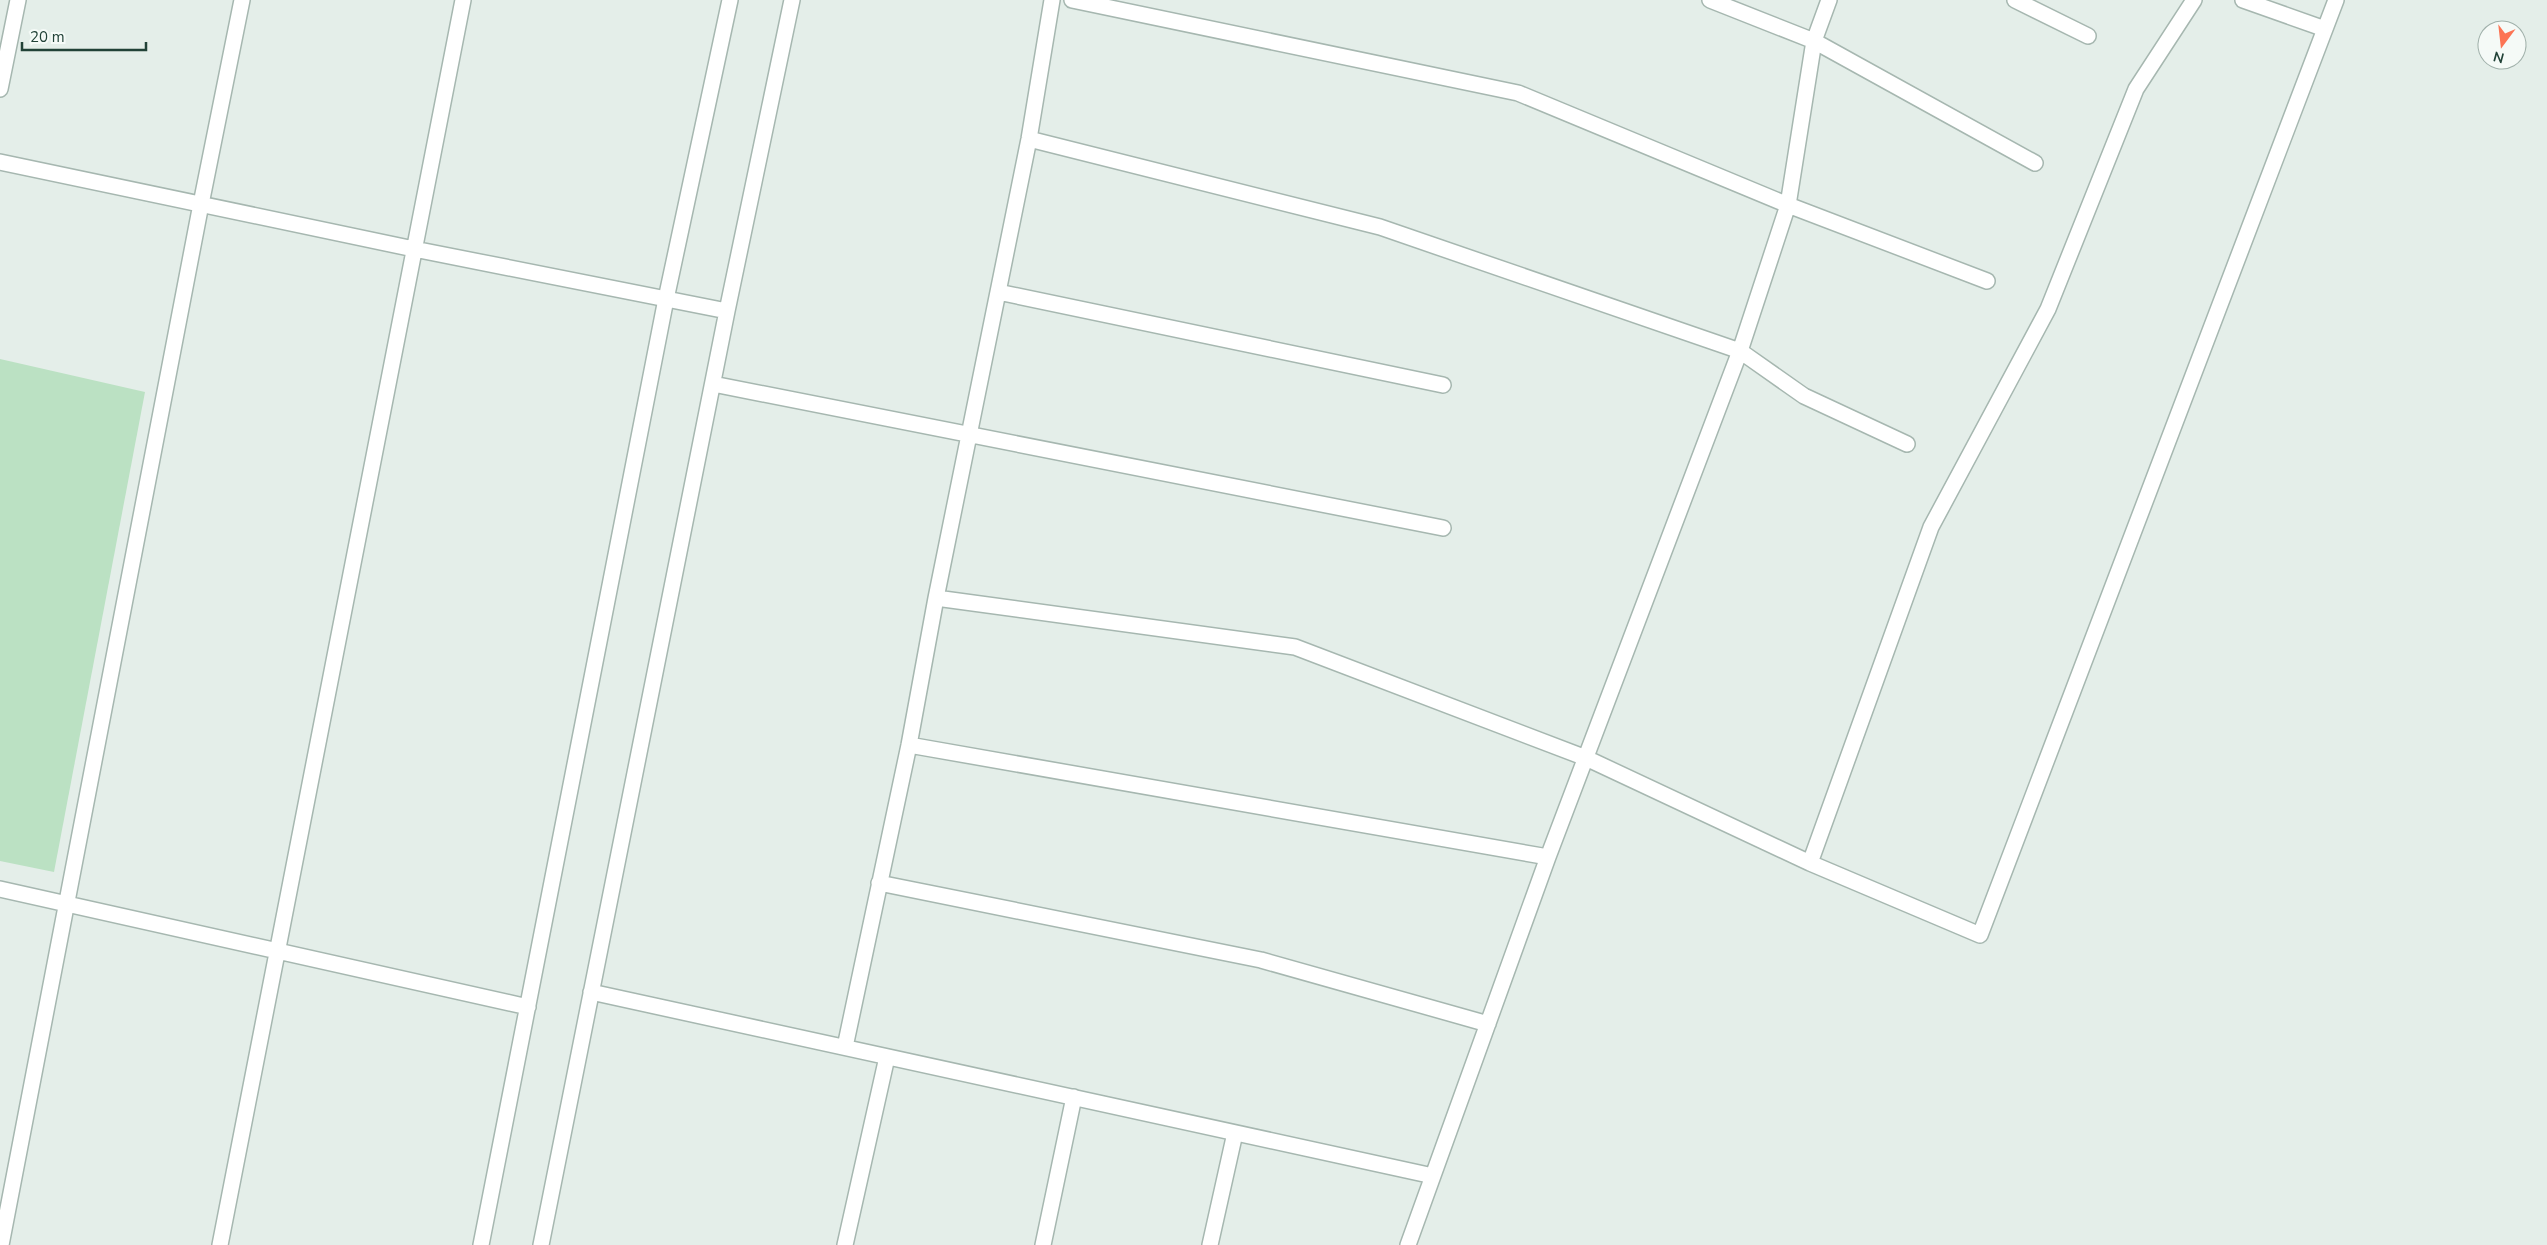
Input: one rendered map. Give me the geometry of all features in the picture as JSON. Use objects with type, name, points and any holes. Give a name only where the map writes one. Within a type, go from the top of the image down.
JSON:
[{"type":"street","points":[[0,89],[18,0]]},
{"type":"street","points":[[1,1245],[242,0]]},
{"type":"street","points":[[220,1245],[463,0]]},
{"type":"street","points":[[481,1245],[666,299],[730,0]]},
{"type":"street","points":[[541,1245],[727,311],[792,0]]},
{"type":"street","points":[[844,1047],[909,745],[936,598],[1029,139],[1052,0]]},
{"type":"street","points":[[1072,0],[1518,94],[1788,205],[1987,281]]},
{"type":"street","points":[[1710,0],[1814,41],[2035,162]]},
{"type":"street","points":[[1408,1245],[1548,857],[1740,351],[1788,205],[1814,41],[1830,0]]},
{"type":"street","points":[[2015,0],[2088,36]]},
{"type":"street","points":[[1810,864],[1931,527],[2048,309],[2136,90],[2194,0]]},
{"type":"street","points":[[2243,0],[2325,28]]},
{"type":"street","points":[[936,598],[1295,647],[1586,758],[1810,864],[1980,935],[2336,0]]},
{"type":"street","points":[[1029,139],[1380,227],[1740,351],[1804,396],[1907,444]]},
{"type":"street","points":[[0,162],[414,250],[727,311]]},
{"type":"street","points":[[998,292],[1443,385]]},
{"type":"street","points":[[713,384],[1443,528]]},
{"type":"street","points":[[909,745],[1548,857]]},
{"type":"street","points":[[879,883],[1261,960],[1488,1024]]},
{"type":"street","points":[[0,889],[528,1007]]},
{"type":"street","points":[[591,992],[1433,1176]]},
{"type":"street","points":[[845,1245],[887,1057]]},
{"type":"street","points":[[1043,1245],[1074,1097]]},
{"type":"street","points":[[1210,1245],[1235,1133]]},
{"type":"green space","points":[[0,359],[145,392],[54,872],[0,861]]}]
